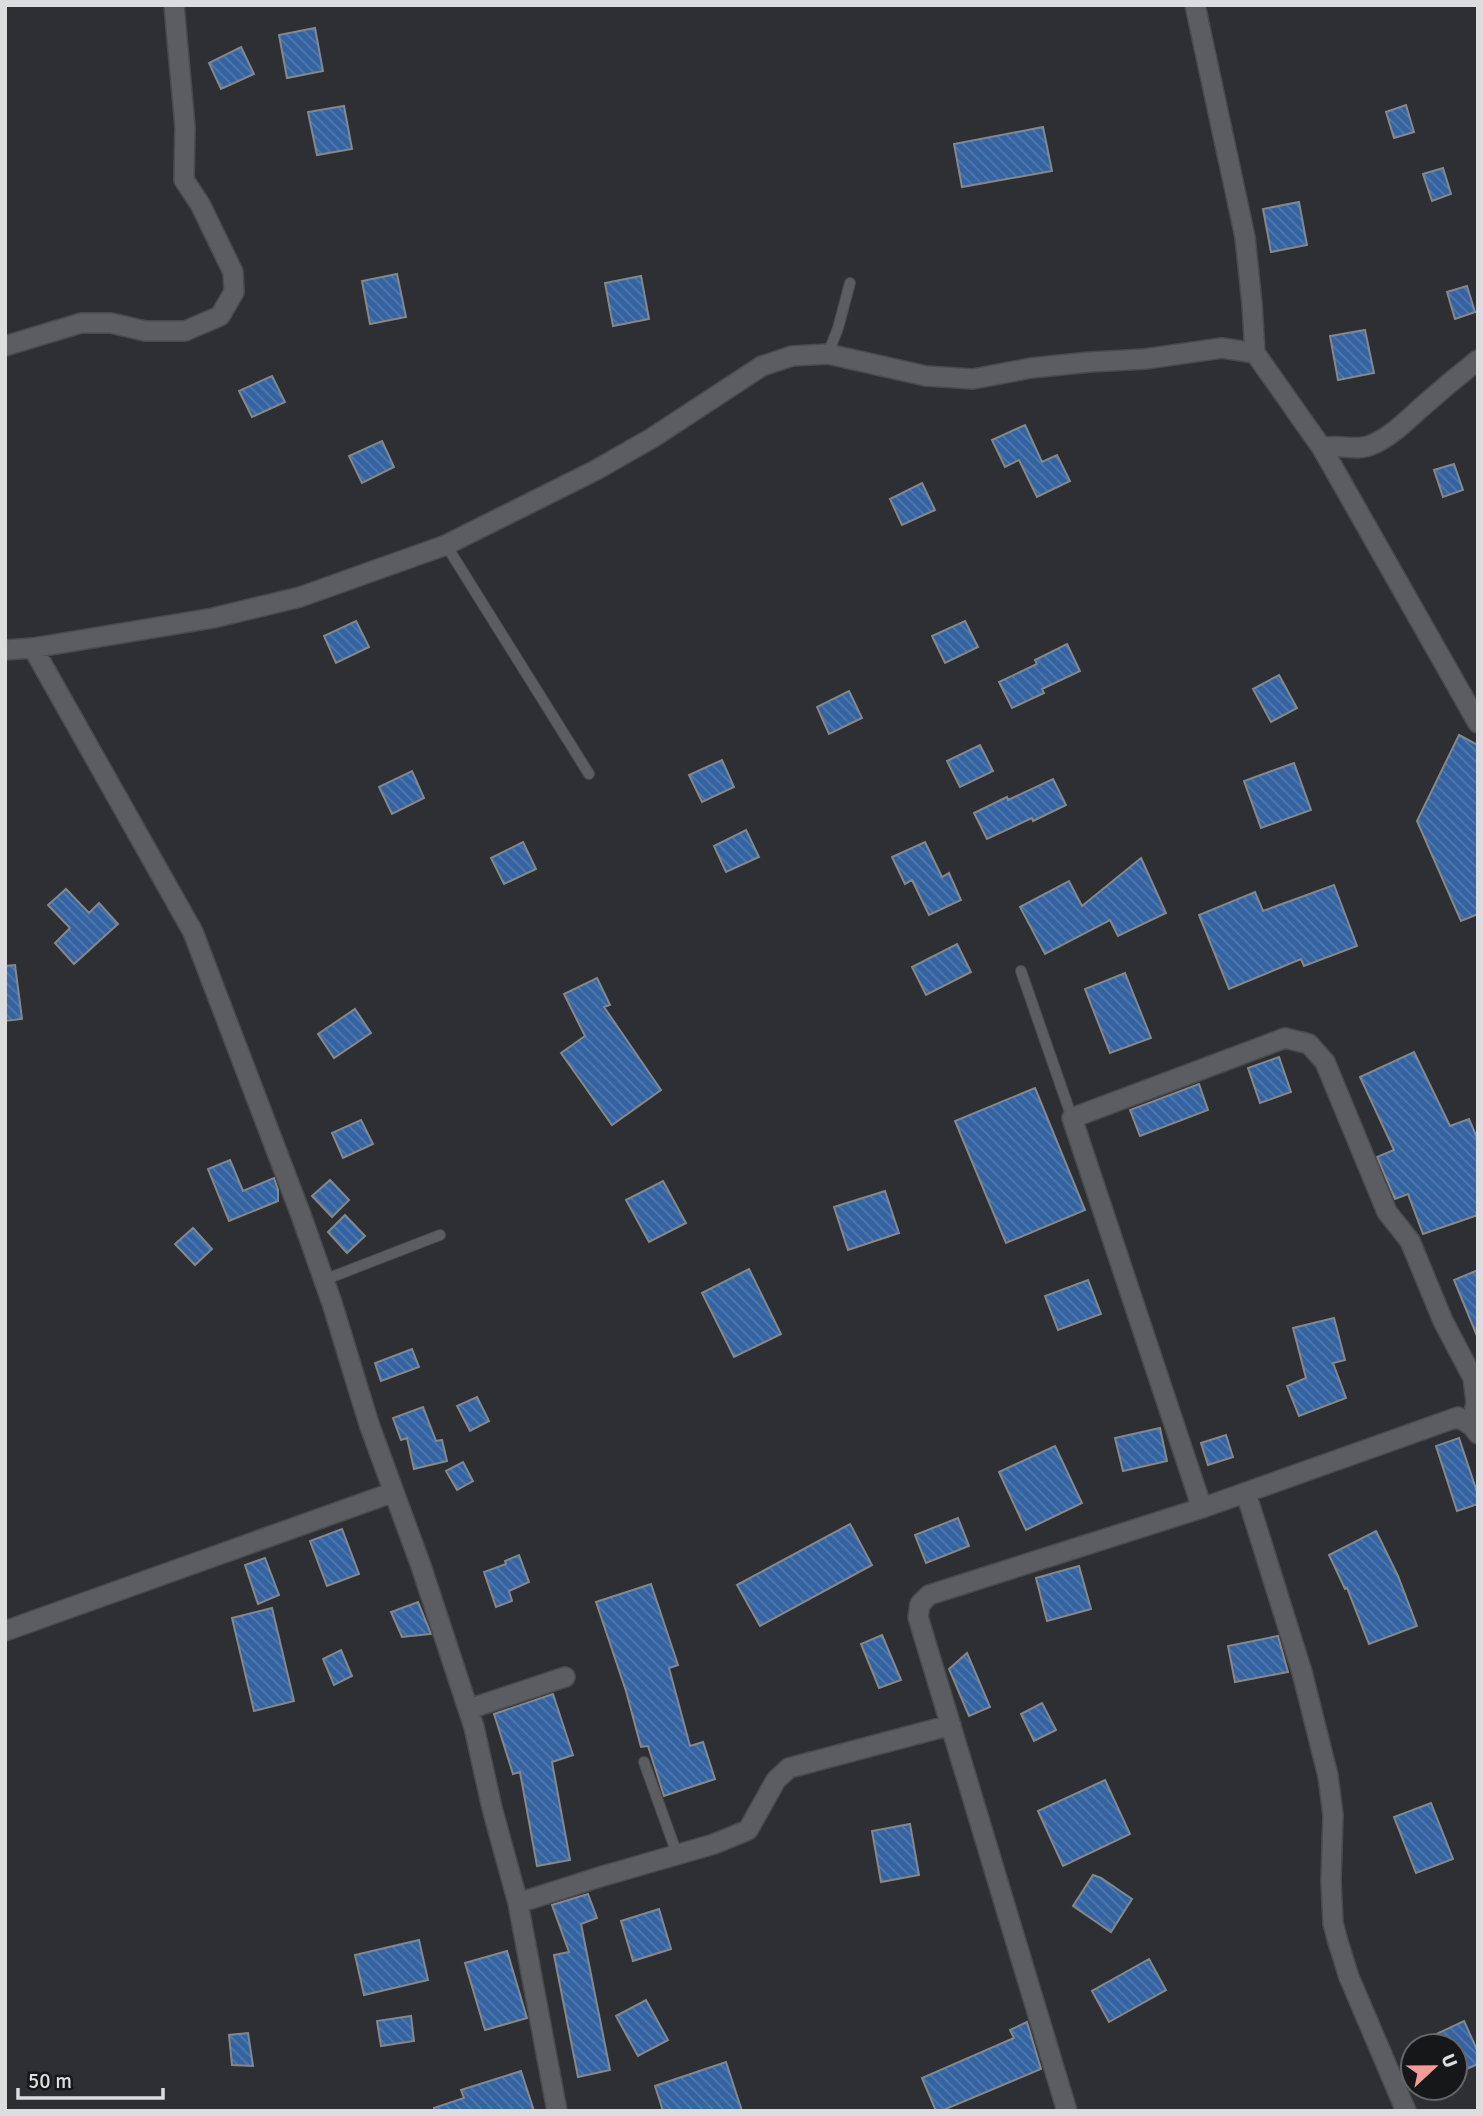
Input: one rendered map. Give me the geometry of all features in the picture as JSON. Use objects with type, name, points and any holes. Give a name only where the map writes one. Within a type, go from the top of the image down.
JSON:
[{"type":"street","points":[[5,346],[81,323],[111,323],[145,331],[185,331],[220,316],[234,292],[233,272],[200,204],[184,180],[185,127],[174,5]]},
{"type":"street","points":[[1195,5],[1245,237],[1255,353],[1322,448],[1478,723]]},
{"type":"street","points":[[5,650],[33,648],[213,618],[288,600],[385,568],[446,545],[596,470],[652,438],[762,366],[792,356],[828,354],[926,376],[973,379],[1031,368],[1145,359],[1222,348],[1255,353]]},
{"type":"street","points":[[1322,448],[1356,448],[1376,443],[1409,419],[1478,360]]},
{"type":"street","points":[[33,648],[193,932],[301,1215],[369,1424],[469,1709],[518,1903],[557,2111]]},
{"type":"street","points":[[1202,1508],[1072,1118],[1285,1038],[1309,1044],[1325,1062],[1387,1212],[1409,1241],[1443,1321],[1473,1378],[1475,1430]]},
{"type":"street","points":[[1067,2111],[918,1617],[920,1604],[929,1595],[1202,1508],[1458,1417],[1475,1430]]},
{"type":"street","points":[[5,1632],[394,1492]]},
{"type":"street","points":[[1246,1493],[1302,1672],[1328,1776],[1333,1815],[1333,1923],[1349,1977],[1406,2111]]},
{"type":"street","points":[[469,1709],[565,1678]]},
{"type":"street","points":[[518,1903],[714,1844],[748,1830],[776,1780],[789,1768],[951,1726]]},
{"type":"lane","points":[[828,354],[850,283]]},
{"type":"lane","points":[[446,545],[589,774]]},
{"type":"lane","points":[[1021,971],[1072,1118]]},
{"type":"lane","points":[[324,1280],[440,1235]]},
{"type":"lane","points":[[644,1762],[677,1854]]},
{"type":"building","points":[[315,28],[323,71],[287,78],[279,35]]},
{"type":"building","points":[[241,47],[254,74],[221,89],[209,63]]},
{"type":"building","points":[[1406,105],[1414,132],[1394,138],[1386,112]]},
{"type":"building","points":[[344,106],[352,149],[317,155],[308,112]]},
{"type":"building","points":[[1043,127],[1052,171],[962,187],[954,144]]},
{"type":"building","points":[[1443,168],[1451,194],[1432,201],[1423,174]]},
{"type":"building","points":[[1299,202],[1307,245],[1271,252],[1263,209]]},
{"type":"building","points":[[397,274],[406,317],[370,324],[362,281]]},
{"type":"building","points":[[641,276],[649,319],[613,326],[605,283]]},
{"type":"building","points":[[1467,286],[1475,312],[1455,319],[1447,292]]},
{"type":"building","points":[[1365,330],[1374,373],[1338,380],[1330,336]]},
{"type":"building","points":[[272,376],[285,402],[252,417],[239,391]]},
{"type":"building","points":[[1025,425],[1042,462],[1057,455],[1070,481],[1037,497],[1019,460],[1005,467],[992,440]]},
{"type":"building","points":[[382,441],[394,467],[362,483],[349,456]]},
{"type":"building","points":[[1454,464],[1463,490],[1443,497],[1434,470]]},
{"type":"building","points":[[922,483],[935,510],[902,525],[890,499]]},
{"type":"building","points":[[356,621],[369,647],[336,663],[324,636]]},
{"type":"building","points":[[965,621],[978,647],[945,663],[932,636]]},
{"type":"building","points":[[1067,644],[1080,671],[1042,689],[1044,693],[1012,708],[999,682],[1037,664],[1035,660]]},
{"type":"building","points":[[1279,675],[1297,708],[1271,722],[1253,689]]},
{"type":"building","points":[[849,691],[862,718],[829,734],[817,707]]},
{"type":"building","points":[[1459,735],[1478,745],[1478,914],[1461,921],[1417,821]]},
{"type":"building","points":[[980,745],[993,771],[960,787],[947,761]]},
{"type":"building","points":[[722,760],[734,787],[702,802],[689,775]]},
{"type":"building","points":[[1294,763],[1311,810],[1261,828],[1244,781]]},
{"type":"building","points":[[412,771],[424,798],[392,814],[379,787]]},
{"type":"building","points":[[1053,779],[1066,805],[987,839],[974,813]]},
{"type":"building","points":[[746,830],[759,857],[726,872],[714,846]]},
{"type":"building","points":[[523,842],[536,869],[504,884],[491,858]]},
{"type":"building","points":[[925,842],[942,877],[949,873],[961,900],[929,915],[912,880],[905,884],[892,857]]},
{"type":"building","points":[[1141,858],[1166,913],[1118,936],[1110,920],[1045,954],[1020,907],[1069,881],[1082,906]]},
{"type":"building","points":[[1334,885],[1357,946],[1304,966],[1301,959],[1229,989],[1199,915],[1255,892],[1263,911]]},
{"type":"building","points":[[66,889],[89,913],[99,903],[118,924],[74,964],[55,943],[70,928],[48,905]]},
{"type":"building","points":[[957,944],[971,972],[926,995],[912,967]]},
{"type":"building","points":[[15,965],[22,1019],[5,1021],[5,966]]},
{"type":"building","points":[[1125,973],[1151,1038],[1110,1053],[1085,989]]},
{"type":"building","points":[[597,978],[610,1005],[604,1007],[661,1090],[612,1125],[561,1053],[585,1036],[564,994]]},
{"type":"building","points":[[355,1009],[371,1033],[334,1058],[318,1034]]},
{"type":"building","points":[[1414,1052],[1450,1126],[1469,1119],[1478,1140],[1478,1215],[1423,1234],[1408,1194],[1395,1199],[1377,1157],[1394,1150],[1360,1077]]},
{"type":"building","points":[[1279,1057],[1291,1092],[1260,1103],[1248,1068]]},
{"type":"building","points":[[1199,1084],[1208,1110],[1140,1136],[1130,1110]]},
{"type":"building","points":[[1035,1088],[1085,1210],[1006,1243],[955,1121]]},
{"type":"building","points":[[361,1120],[373,1144],[343,1158],[332,1133]]},
{"type":"building","points":[[230,1160],[243,1191],[274,1178],[278,1201],[229,1221],[208,1169]]},
{"type":"building","points":[[330,1180],[349,1200],[332,1217],[312,1196]]},
{"type":"building","points":[[663,1181],[686,1223],[649,1242],[626,1200]]},
{"type":"building","points":[[885,1191],[899,1233],[848,1250],[834,1207]]},
{"type":"building","points":[[345,1215],[365,1236],[347,1253],[328,1232]]},
{"type":"building","points":[[193,1228],[212,1249],[195,1265],[175,1244]]},
{"type":"building","points":[[749,1269],[781,1334],[734,1357],[702,1293]]},
{"type":"building","points":[[1478,1270],[1478,1336],[1477,1336],[1454,1280]]},
{"type":"building","points":[[1088,1280],[1101,1314],[1058,1330],[1045,1296]]},
{"type":"building","points":[[1334,1318],[1345,1360],[1333,1363],[1346,1398],[1299,1416],[1287,1386],[1306,1378],[1293,1328]]},
{"type":"building","points":[[412,1349],[419,1367],[381,1381],[375,1363]]},
{"type":"building","points":[[477,1397],[489,1421],[470,1431],[457,1406]]},
{"type":"building","points":[[423,1407],[436,1441],[442,1440],[447,1461],[414,1469],[407,1438],[401,1440],[393,1418]]},
{"type":"building","points":[[1160,1428],[1167,1461],[1123,1471],[1115,1438]]},
{"type":"building","points":[[1226,1435],[1233,1457],[1208,1465],[1201,1443]]},
{"type":"building","points":[[1459,1438],[1478,1495],[1478,1504],[1457,1511],[1436,1446]]},
{"type":"building","points":[[1055,1446],[1082,1503],[1026,1530],[999,1472]]},
{"type":"building","points":[[463,1462],[473,1481],[457,1490],[446,1471]]},
{"type":"building","points":[[958,1518],[969,1546],[926,1563],[915,1535]]},
{"type":"building","points":[[850,1524],[872,1565],[760,1626],[737,1585]]},
{"type":"building","points":[[342,1529],[359,1574],[327,1586],[310,1541]]},
{"type":"building","points":[[1376,1531],[1398,1576],[1417,1626],[1369,1644],[1347,1588],[1345,1589],[1329,1555]]},
{"type":"building","points":[[519,1555],[529,1582],[509,1591],[512,1601],[496,1607],[484,1572],[506,1564],[505,1561]]},
{"type":"building","points":[[265,1558],[279,1595],[258,1604],[245,1565]]},
{"type":"building","points":[[1079,1566],[1091,1609],[1047,1621],[1036,1578]]},
{"type":"building","points":[[651,1584],[678,1665],[669,1668],[690,1746],[703,1742],[715,1779],[664,1796],[648,1746],[641,1747],[626,1691],[596,1602]]},
{"type":"building","points":[[418,1602],[431,1634],[402,1637],[391,1612]]},
{"type":"building","points":[[272,1608],[294,1701],[254,1711],[232,1618]]},
{"type":"building","points":[[882,1635],[901,1680],[879,1688],[861,1644]]},
{"type":"building","points":[[1278,1636],[1288,1672],[1235,1682],[1228,1646]]},
{"type":"building","points":[[341,1650],[352,1676],[334,1685],[323,1659]]},
{"type":"building","points":[[967,1653],[990,1707],[969,1716],[949,1669]]},
{"type":"building","points":[[553,1694],[573,1755],[552,1762],[570,1860],[537,1866],[520,1772],[513,1774],[494,1714]]},
{"type":"building","points":[[1042,1703],[1056,1730],[1034,1741],[1021,1714]]},
{"type":"building","points":[[1105,1780],[1130,1834],[1063,1866],[1038,1811]]},
{"type":"building","points":[[1431,1803],[1453,1859],[1416,1873],[1394,1817]]},
{"type":"building","points":[[910,1824],[919,1875],[881,1882],[872,1831]]},
{"type":"building","points":[[1093,1875],[1132,1899],[1111,1932],[1073,1906]]},
{"type":"building","points":[[588,1894],[597,1918],[581,1924],[610,2070],[578,2077],[554,1955],[569,1952],[552,1905]]},
{"type":"building","points":[[659,1909],[671,1949],[633,1961],[621,1921]]},
{"type":"building","points":[[419,1940],[428,1980],[364,1995],[355,1955]]},
{"type":"building","points":[[507,1951],[527,2018],[485,2030],[465,1963]]},
{"type":"building","points":[[1149,1959],[1166,1990],[1109,2022],[1092,1991]]},
{"type":"building","points":[[646,2000],[668,2040],[638,2056],[616,2016]]},
{"type":"building","points":[[411,2016],[414,2041],[381,2046],[377,2021]]},
{"type":"building","points":[[1464,2021],[1469,2032],[1441,2032]]},
{"type":"building","points":[[1027,2022],[1041,2069],[936,2111],[922,2078],[1014,2038],[1010,2030]]},
{"type":"building","points":[[1469,2032],[1478,2052],[1478,2064],[1469,2068]]},
{"type":"building","points":[[248,2033],[253,2066],[232,2065],[229,2035]]},
{"type":"building","points":[[726,2062],[742,2111],[663,2111],[655,2086]]},
{"type":"building","points":[[521,2071],[534,2111],[434,2111],[434,2108],[464,2098],[461,2090]]}]
